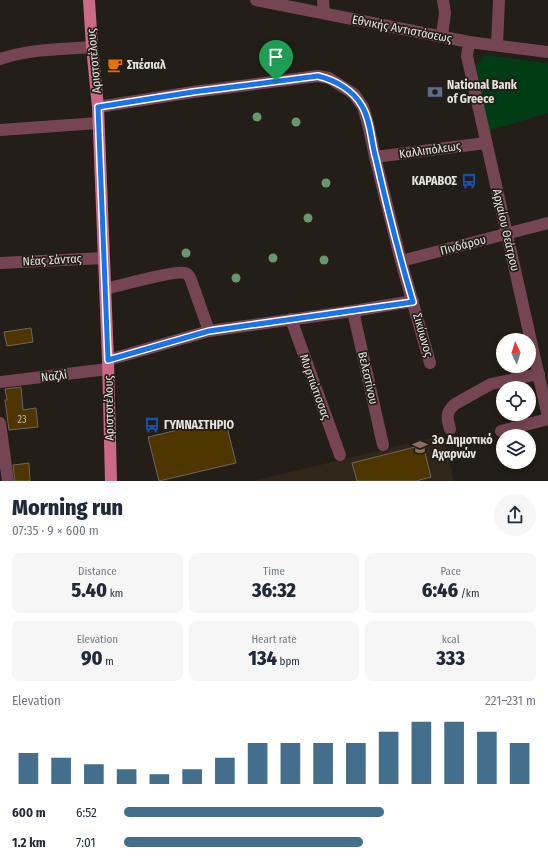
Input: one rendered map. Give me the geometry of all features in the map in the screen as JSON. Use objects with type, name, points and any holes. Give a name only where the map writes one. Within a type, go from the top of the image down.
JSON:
[{"type":"main road","name":"Αριστοτέλους","points":[[89,0],[98,107],[111,481]]},
{"type":"street","name":"Εθνικής Αντιστάσεως","points":[[256,0],[469,42],[548,52]]},
{"type":"street","points":[[323,0],[324,13]]},
{"type":"street","points":[[442,36],[445,13],[443,0]]},
{"type":"street","points":[[497,45],[499,0]]},
{"type":"street","name":"Αρχαίου Θεάτρου","points":[[469,42],[467,56],[508,233],[548,418]]},
{"type":"street","points":[[0,59],[11,55],[32,52],[92,46]]},
{"type":"street","name":"Σικύωνος","points":[[98,107],[193,92],[318,76],[329,78],[354,94],[363,107],[368,124],[401,261],[430,363]]},
{"type":"street","points":[[0,130],[98,123]]},
{"type":"street","name":"Καλλιπόλεως","points":[[375,157],[486,142]]},
{"type":"street","name":"Πινδάρου","points":[[401,261],[548,223]]},
{"type":"street","name":"Νέας Σάντας","points":[[0,263],[104,258]]},
{"type":"street","points":[[105,289],[184,273],[188,275],[191,280],[209,331]]},
{"type":"street","name":"Ναζλί","points":[[0,382],[108,365],[209,331],[413,302]]},
{"type":"street","name":"Βελεστίνου","points":[[353,311],[383,445]]},
{"type":"street","name":"Μυρτιώτισσας","points":[[291,319],[340,455]]},
{"type":"street","points":[[450,429],[447,416],[450,408],[455,404],[491,384],[539,374]]},
{"type":"street","points":[[508,429],[548,418]]},
{"type":"street","points":[[0,424],[8,481]]},
{"type":"shaded area","name":"3ο Δημοτικό Αχαρνών","points":[[443,435],[454,481],[253,481]]},
{"type":"green space","points":[[485,55],[548,63],[548,113],[489,131],[474,67]]},
{"type":"building","points":[[31,328],[33,342],[7,346],[4,332]]},
{"type":"building","points":[[21,387],[23,410],[36,408],[38,427],[9,430],[5,389]]},
{"type":"building","points":[[225,419],[236,463],[159,481],[148,437]]},
{"type":"building","points":[[423,445],[431,477],[416,481],[357,481],[352,463]]},
{"type":"building","points":[[29,463],[30,481],[15,481],[13,465]]},
{"type":"place","name":"Σπέσιαλ","points":[[115,65]]},
{"type":"place","name":"National Bank of Greece","points":[[435,92]]},
{"type":"place","name":"ΚΑΡΑΒΟΣ","points":[[469,181]]},
{"type":"place","name":"ΓΥΜΝΑΣΤΗΡΙΟ","points":[[152,425]]},
{"type":"place","name":"3ο Δημοτικό Αχαρνών","points":[[420,447]]},
{"type":"route","points":[[318,76],[329,78],[354,94],[363,107],[401,261],[413,302],[209,331],[108,360],[98,107],[276,81],[318,76]]}]
